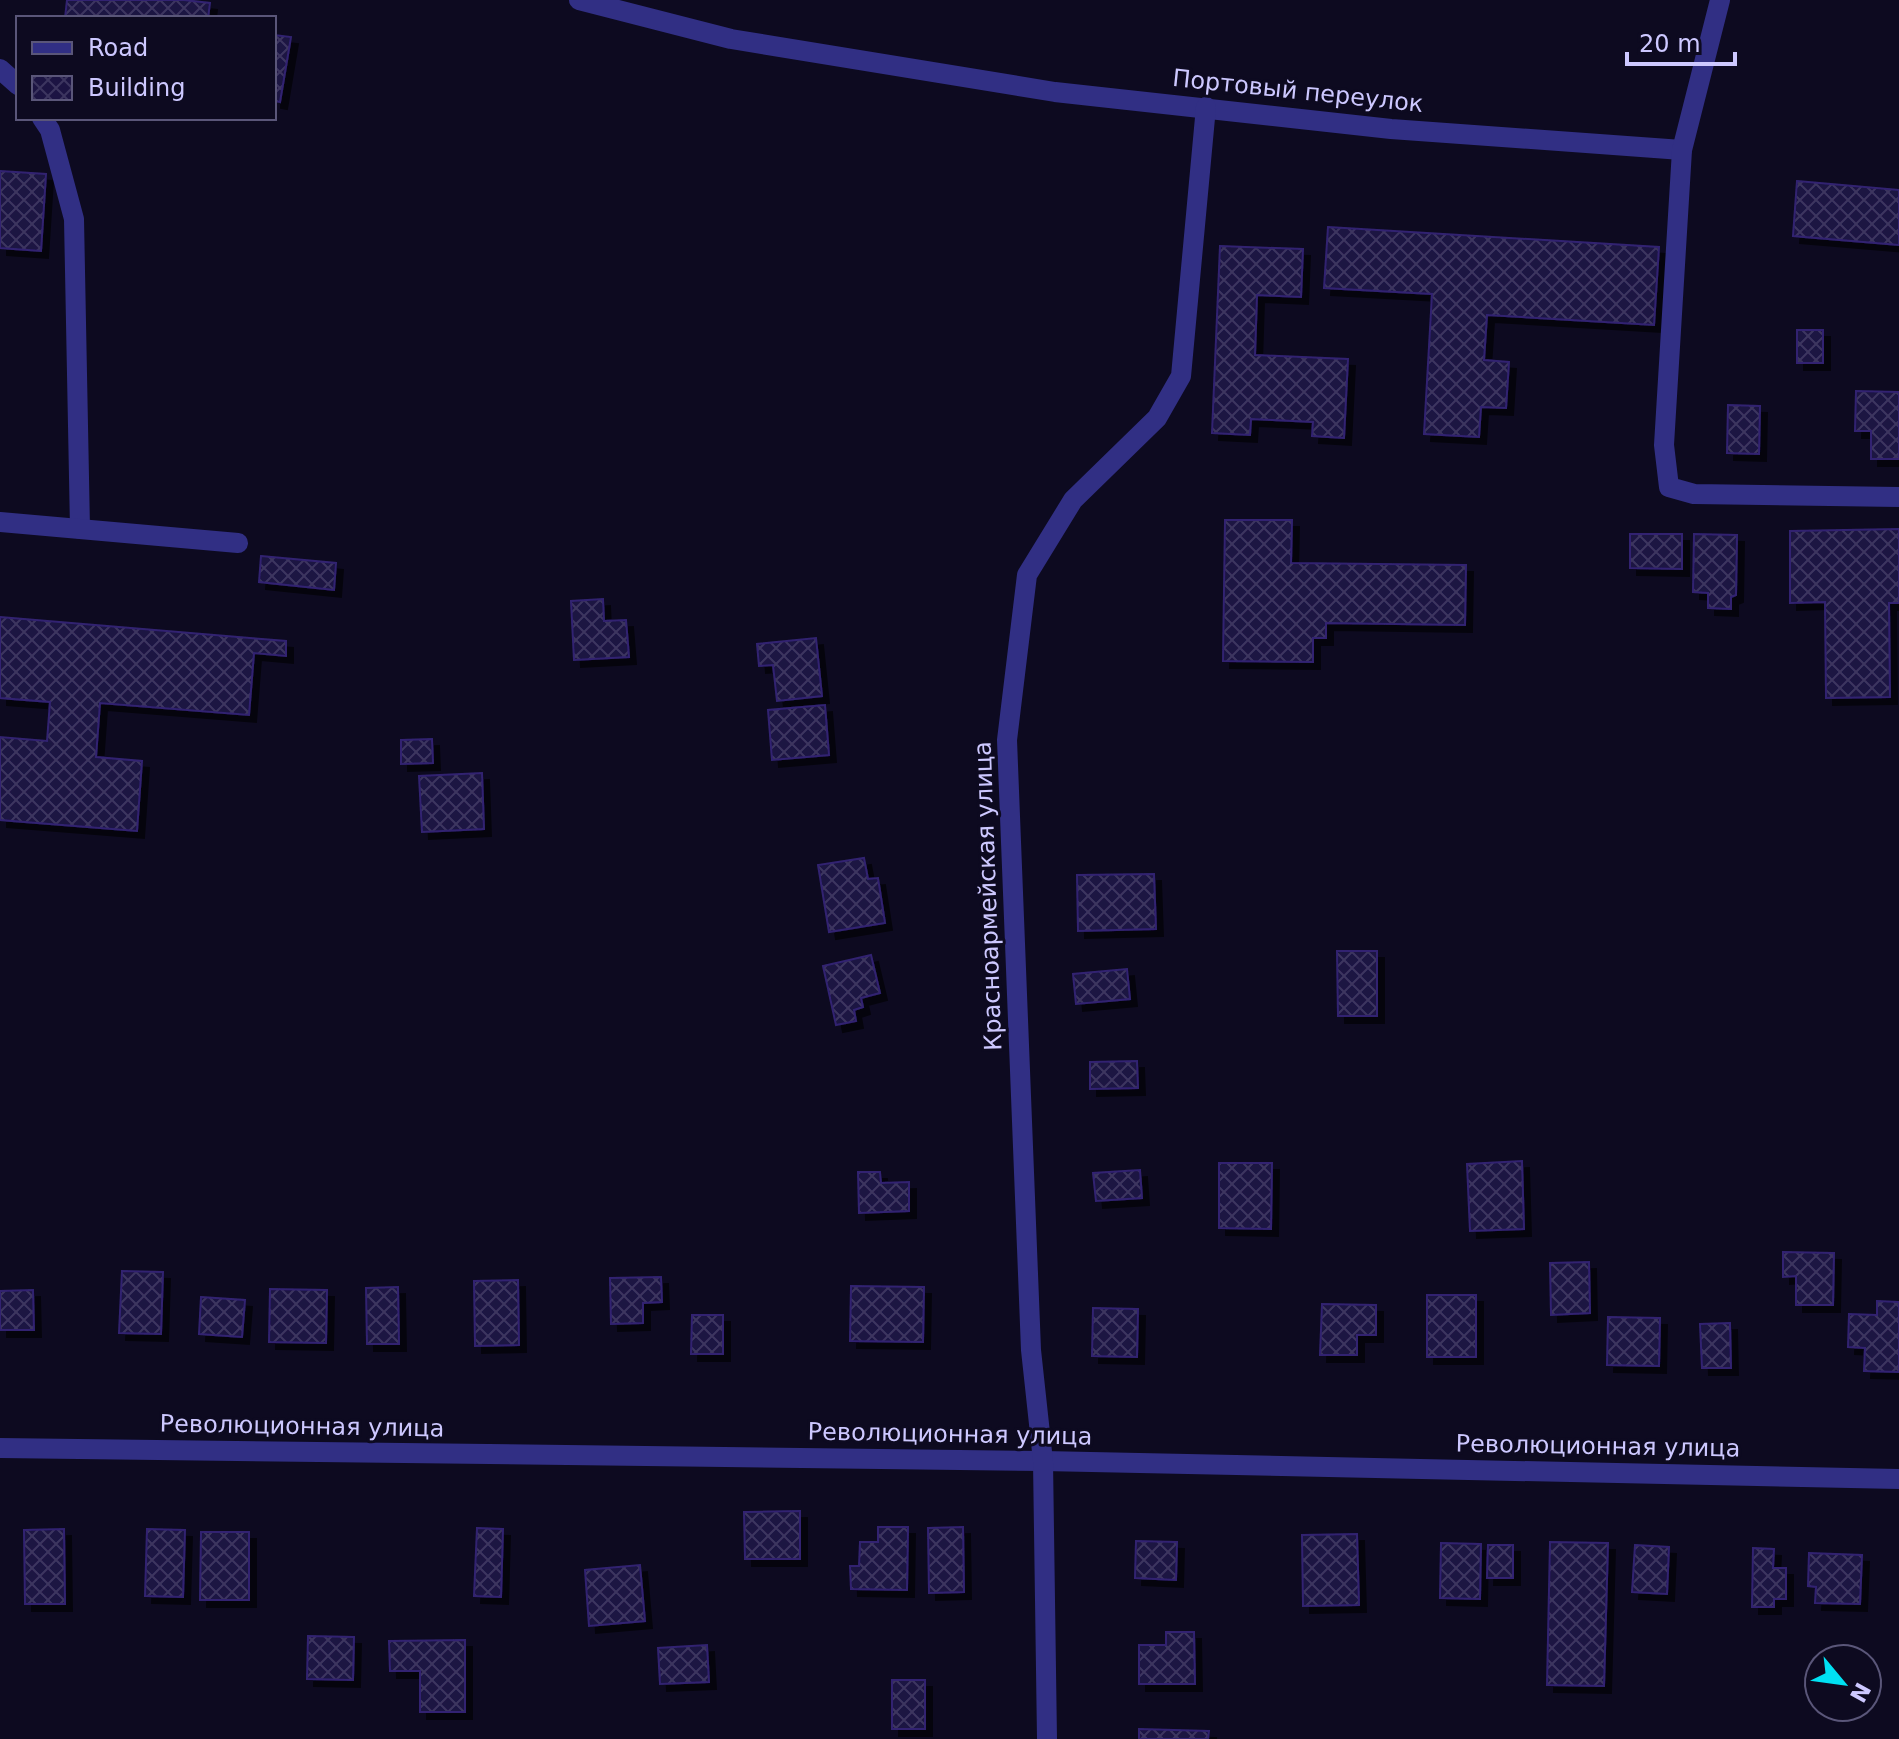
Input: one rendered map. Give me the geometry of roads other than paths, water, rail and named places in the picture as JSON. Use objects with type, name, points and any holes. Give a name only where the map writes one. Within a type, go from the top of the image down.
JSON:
[{"type":"street","name":"Портовый переулок","points":[[579,0],[731,39],[1055,92],[1391,129],[1682,150]]},
{"type":"street","points":[[1720,0],[1682,150],[1664,445],[1669,487],[1694,494],[1899,497]]},
{"type":"street","points":[[0,69],[16,83]]},
{"type":"street","name":"Красноармейская улица","points":[[1047,1739],[1043,1461],[1031,1350],[1007,740],[1027,575],[1073,500],[1157,418],[1181,376],[1206,107]]},
{"type":"street","points":[[43,120],[50,130],[74,219],[80,529]]},
{"type":"street","points":[[0,522],[238,543]]},
{"type":"street","name":"Революционная улица","points":[[0,1448],[1043,1461],[1899,1479]]}]
